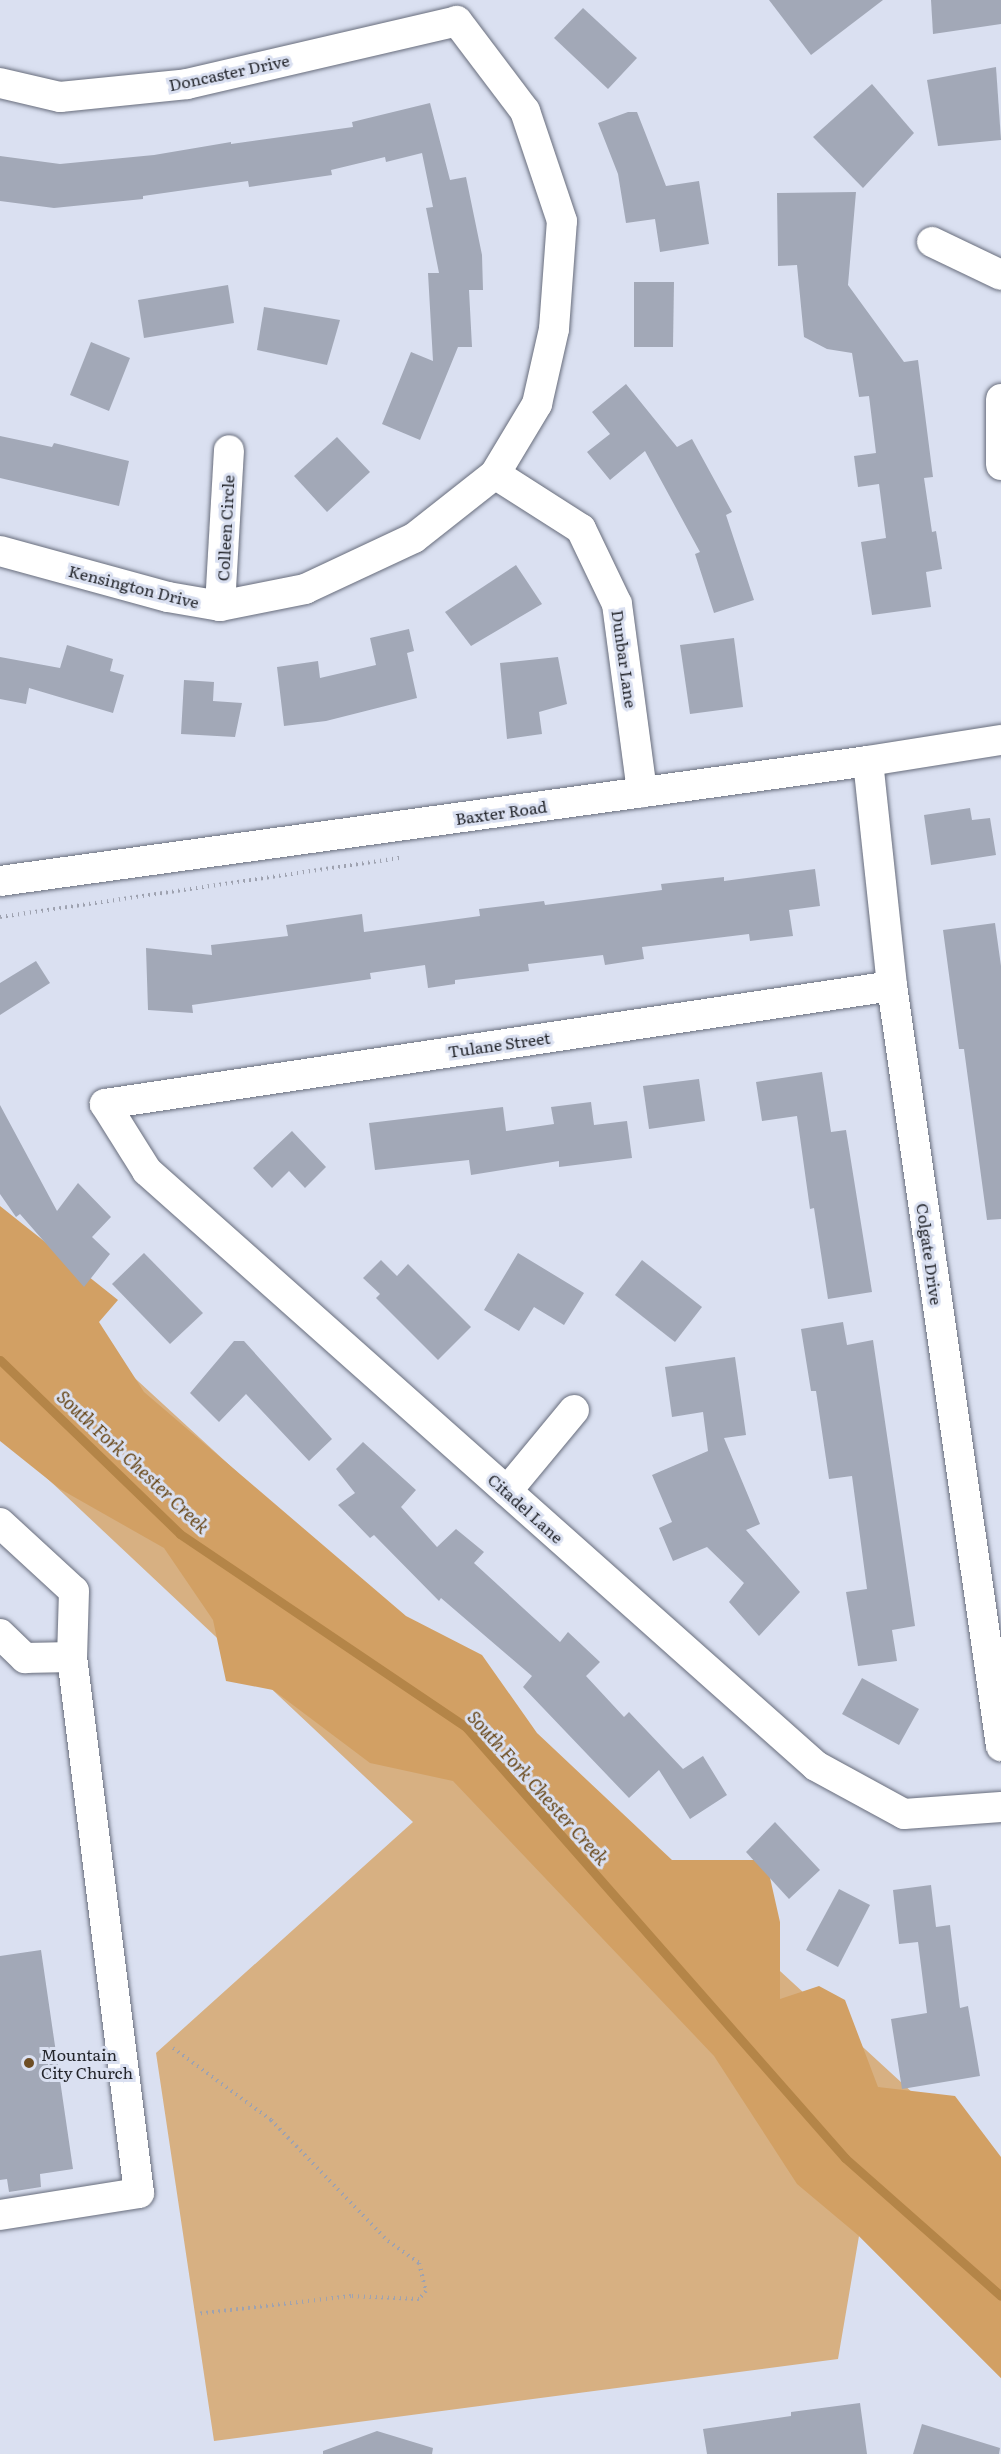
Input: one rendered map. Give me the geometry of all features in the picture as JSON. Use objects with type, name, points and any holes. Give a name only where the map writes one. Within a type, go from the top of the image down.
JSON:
[{"type":"street","name":"Doncaster Drive","points":[[0,83],[60,97],[187,84],[462,10]]},
{"type":"street","name":"Kensington Drive","points":[[0,551],[168,597],[220,606],[305,589],[414,538],[495,474],[537,404],[554,329],[562,221],[525,111],[462,10]]},
{"type":"street","points":[[932,242],[1001,275]]},
{"type":"street","points":[[1001,399],[1001,465]]},
{"type":"street","name":"Colleen Circle","points":[[220,606],[230,450]]},
{"type":"street","name":"Dunbar Lane","points":[[495,474],[581,529],[617,604],[642,792]]},
{"type":"street","name":"Baxter Road","points":[[0,881],[868,761],[1001,740]]},
{"type":"street","name":"Colgate Drive","points":[[868,761],[892,986],[1001,1746]]},
{"type":"street","name":"Tulane Street","points":[[105,1104],[892,986]]},
{"type":"street","name":"Citadel Lane","points":[[105,1104],[147,1170],[816,1766],[904,1814],[1001,1807]]},
{"type":"street","points":[[507,1491],[574,1410]]},
{"type":"street","points":[[0,1523],[74,1592],[72,1657],[139,2193],[0,2215]]},
{"type":"street","points":[[0,1634],[26,1658],[72,1657]]},
{"type":"path","points":[[173,2048],[271,2120],[388,2241],[419,2264],[426,2291],[418,2299],[351,2296],[196,2314]]},
{"type":"shaded area","points":[[0,1206],[118,1300],[99,1322],[144,1392],[406,1616],[482,1655],[537,1733],[672,1860],[766,1860],[780,1922],[780,1999],[819,1986],[845,2000],[878,2087],[955,2096],[1001,2157],[1001,2378],[859,2236],[797,2184],[714,2056],[453,1781],[370,1763],[273,1690],[226,1681],[213,1620],[164,1548],[60,1489],[0,1441]]},
{"type":"shaded area","points":[[0,1233],[114,1359],[1001,2174],[1001,2378],[859,2236],[838,2359],[214,2441],[156,2053],[413,1822],[0,1434]]},
{"type":"building","points":[[769,0],[883,0],[811,55]]},
{"type":"building","points":[[931,0],[1001,0],[1001,24],[933,34]]},
{"type":"building","points":[[583,8],[637,58],[608,89],[554,38]]},
{"type":"building","points":[[996,67],[1001,140],[938,146],[927,80]]},
{"type":"building","points":[[872,84],[914,133],[863,188],[813,137]]},
{"type":"building","points":[[430,103],[450,180],[466,177],[482,255],[483,290],[469,290],[472,347],[458,347],[420,440],[382,424],[411,352],[433,361],[428,273],[439,273],[426,208],[433,207],[422,153],[386,162],[385,157],[331,170],[332,175],[249,187],[248,181],[143,196],[143,199],[54,208],[0,201],[0,156],[60,164],[154,155],[231,142],[231,144],[353,127],[352,122]]},
{"type":"building","points":[[628,112],[637,112],[666,186],[699,181],[709,244],[660,252],[655,219],[626,223],[618,174],[598,123]]},
{"type":"building","points":[[856,192],[848,285],[904,362],[918,360],[933,477],[924,478],[932,532],[936,531],[942,569],[926,572],[931,607],[872,615],[861,542],[886,538],[879,484],[858,487],[854,456],[876,453],[869,396],[859,397],[852,353],[827,349],[804,337],[797,265],[778,266],[777,193]]},
{"type":"building","points":[[634,282],[674,282],[673,347],[634,347]]},
{"type":"building","points":[[228,285],[234,323],[144,338],[138,300]]},
{"type":"building","points":[[264,307],[340,320],[327,365],[257,350]]},
{"type":"building","points":[[91,342],[130,358],[109,411],[70,395]]},
{"type":"building","points":[[626,384],[677,447],[692,439],[732,512],[726,515],[754,600],[714,613],[695,554],[700,552],[645,451],[610,480],[587,452],[610,434],[592,412]]},
{"type":"building","points":[[0,436],[52,447],[54,443],[129,461],[119,506],[0,478]]},
{"type":"building","points":[[337,437],[370,472],[327,512],[294,476]]},
{"type":"building","points":[[516,565],[542,604],[471,646],[445,612]]},
{"type":"building","points":[[409,629],[414,651],[407,653],[417,698],[326,721],[284,726],[277,667],[318,661],[320,678],[376,665],[370,638]]},
{"type":"building","points":[[734,638],[743,707],[690,714],[680,645]]},
{"type":"building","points":[[67,645],[113,659],[110,671],[124,675],[113,713],[29,688],[26,704],[0,699],[0,657],[60,668]]},
{"type":"building","points":[[558,657],[567,704],[539,712],[542,734],[507,739],[500,663]]},
{"type":"building","points":[[184,680],[214,682],[213,701],[242,703],[235,737],[181,734]]},
{"type":"building","points":[[970,808],[972,820],[990,818],[996,855],[931,865],[924,815]]},
{"type":"building","points":[[815,869],[820,906],[789,910],[793,936],[750,941],[749,934],[642,947],[644,959],[605,965],[603,955],[528,964],[529,971],[455,980],[455,984],[428,988],[425,965],[370,973],[371,979],[192,1005],[193,1013],[148,1010],[146,948],[212,955],[211,945],[288,936],[286,925],[362,914],[364,932],[480,916],[479,909],[544,901],[545,905],[662,890],[661,884],[724,877],[724,881]]},
{"type":"building","points":[[995,923],[1001,966],[1001,1219],[987,1220],[964,1049],[959,1049],[943,930]]},
{"type":"building","points":[[36,961],[50,983],[0,1015],[0,983]]},
{"type":"building","points":[[822,1072],[831,1132],[846,1130],[872,1292],[828,1299],[814,1208],[810,1209],[797,1116],[762,1121],[756,1082]]},
{"type":"building","points":[[699,1079],[705,1121],[649,1129],[643,1086]]},
{"type":"building","points":[[591,1102],[594,1125],[627,1121],[632,1158],[559,1167],[559,1161],[471,1175],[469,1160],[375,1170],[369,1123],[503,1107],[506,1131],[554,1124],[551,1107]]},
{"type":"building","points":[[0,1105],[57,1211],[78,1183],[111,1217],[92,1237],[110,1254],[84,1287],[20,1214],[16,1217],[0,1194]]},
{"type":"building","points":[[292,1131],[326,1167],[305,1188],[289,1171],[272,1188],[253,1168]]},
{"type":"building","points":[[144,1253],[203,1313],[170,1344],[112,1284]]},
{"type":"building","points":[[518,1253],[584,1293],[564,1325],[534,1307],[519,1331],[484,1310]]},
{"type":"building","points":[[381,1260],[397,1276],[408,1264],[471,1327],[438,1360],[376,1298],[380,1294],[363,1278]]},
{"type":"building","points":[[642,1260],[702,1307],[675,1342],[615,1295]]},
{"type":"building","points":[[843,1322],[847,1345],[873,1340],[915,1626],[892,1630],[897,1661],[858,1666],[846,1592],[867,1589],[852,1476],[829,1479],[816,1391],[811,1391],[801,1329]]},
{"type":"building","points":[[234,1341],[244,1341],[332,1439],[309,1461],[246,1394],[219,1422],[190,1393]]},
{"type":"building","points":[[735,1357],[746,1435],[724,1438],[760,1524],[746,1530],[800,1592],[759,1636],[729,1602],[744,1583],[707,1547],[673,1561],[659,1528],[672,1522],[652,1475],[708,1451],[703,1412],[672,1417],[665,1367]]},
{"type":"building","points":[[363,1442],[416,1490],[401,1507],[437,1547],[456,1529],[484,1552],[474,1563],[560,1642],[568,1632],[600,1662],[586,1676],[624,1717],[629,1712],[683,1769],[703,1756],[727,1795],[690,1819],[659,1770],[629,1798],[523,1687],[532,1676],[441,1598],[439,1601],[374,1535],[370,1538],[338,1505],[355,1493],[336,1469]]},
{"type":"building","points":[[862,1678],[919,1709],[899,1745],[842,1714]]},
{"type":"building","points":[[775,1822],[820,1870],[789,1899],[746,1852]]},
{"type":"building","points":[[931,1885],[936,1927],[950,1925],[960,2008],[968,2006],[980,2076],[902,2089],[891,2019],[927,2013],[918,1942],[899,1944],[893,1890]]},
{"type":"building","points":[[839,1889],[870,1905],[838,1967],[806,1950]]},
{"type":"building","name":"Mountain City Church","points":[[41,1950],[73,2169],[40,2174],[41,2187],[9,2192],[7,2179],[0,2180],[0,1956]]},
{"type":"building","points":[[860,2403],[867,2454],[707,2454],[703,2429],[791,2416],[791,2412]]},
{"type":"building","points":[[922,2424],[1000,2448],[999,2454],[913,2454]]},
{"type":"building","points":[[377,2431],[433,2448],[432,2454],[323,2454],[323,2451]]},
{"type":"waterway","name":"South Fork Chester Creek","points":[[0,1360],[180,1534],[466,1727],[845,2158],[1001,2296]]},
{"type":"place","name":"Mountain City Church","points":[[29,2063]]}]
